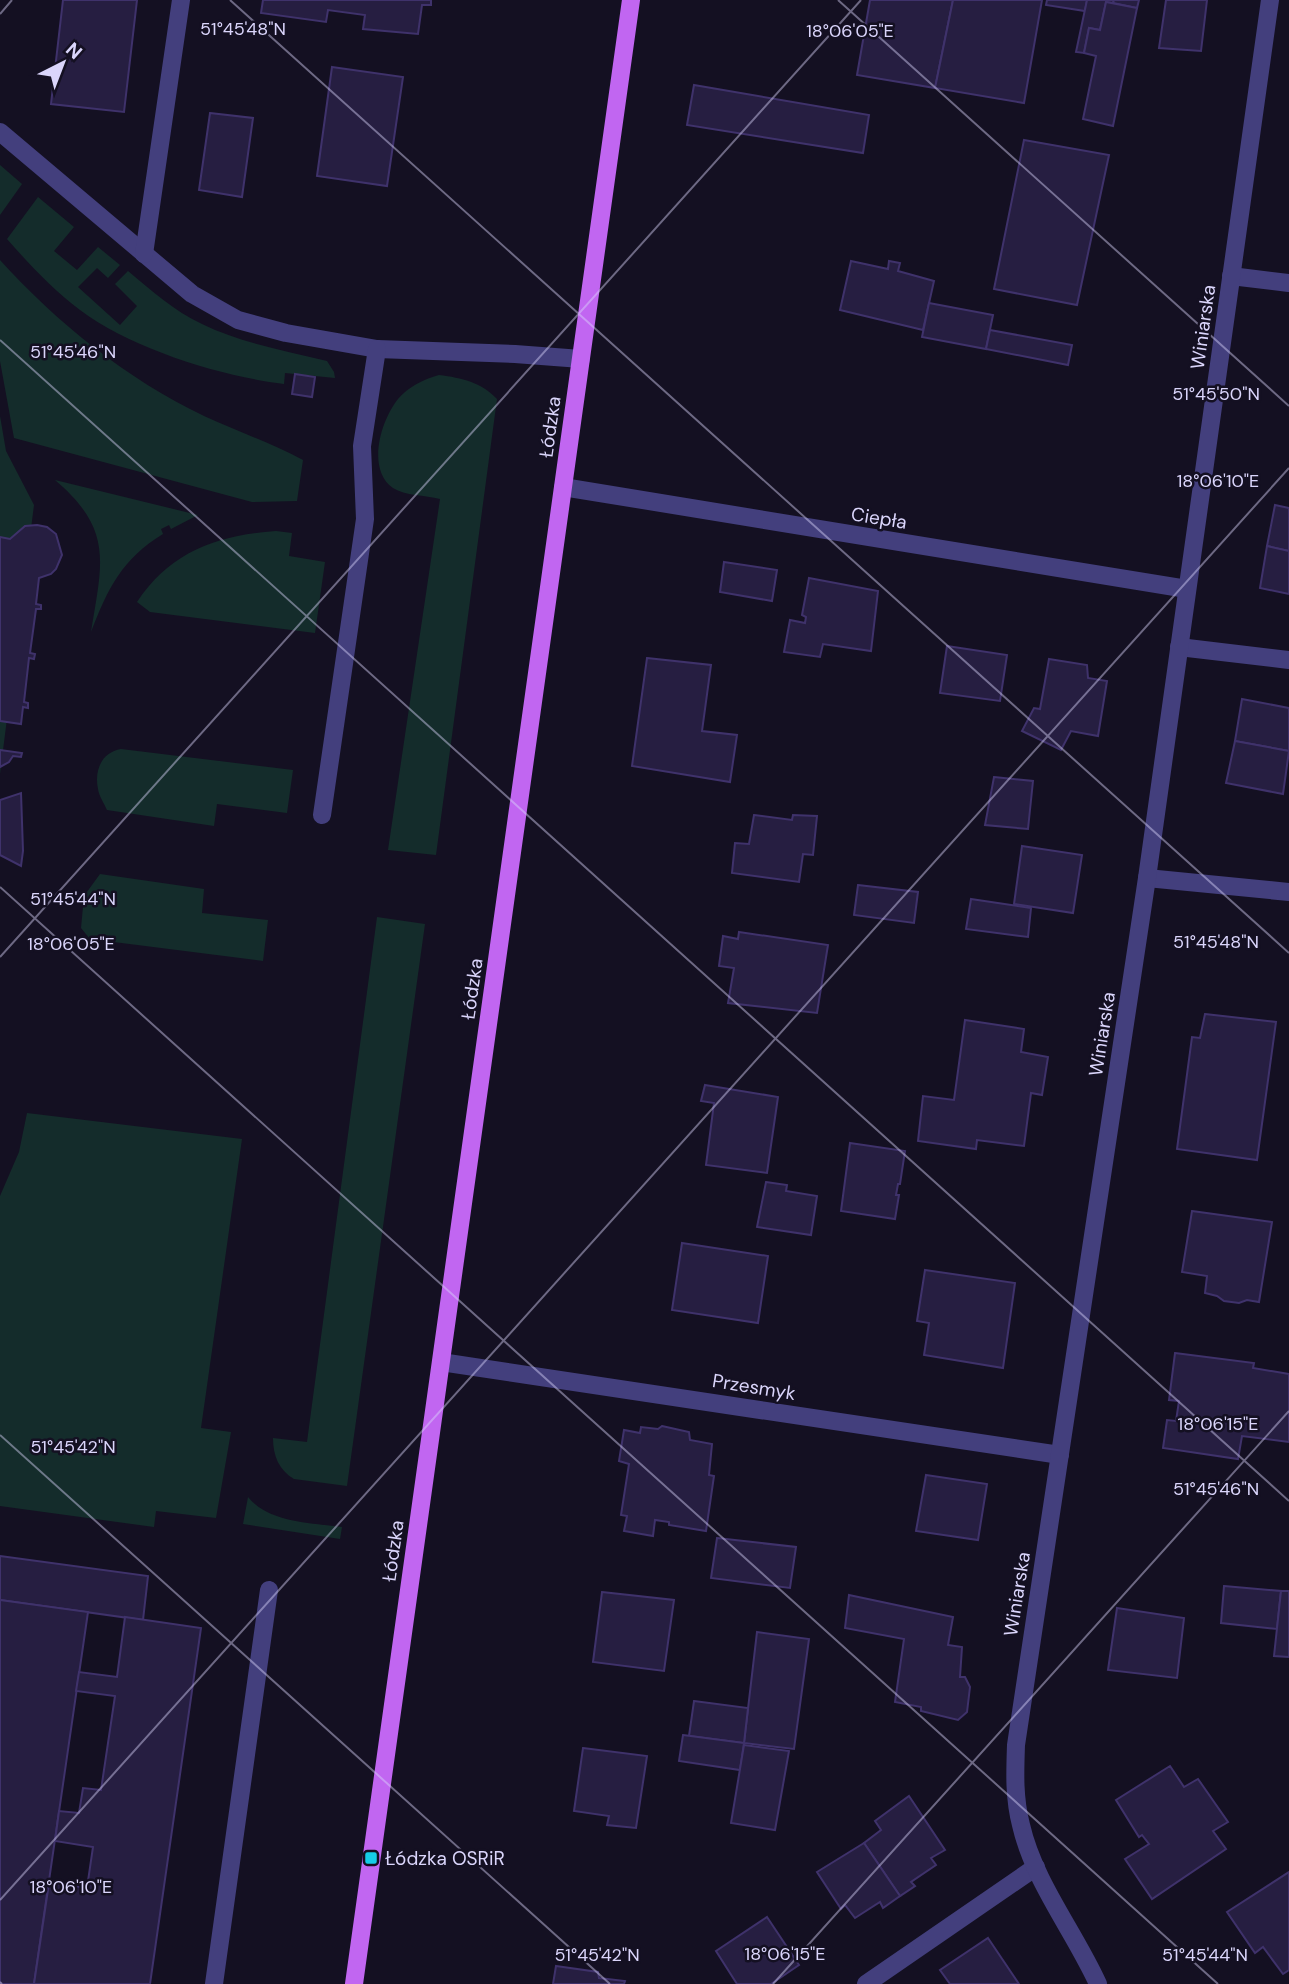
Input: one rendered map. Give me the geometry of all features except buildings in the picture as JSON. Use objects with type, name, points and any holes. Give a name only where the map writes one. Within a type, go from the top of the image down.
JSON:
[{"type":"main road","name":"Łódzka","points":[[354,1984],[631,0]]},
{"type":"street","points":[[144,254],[181,0]]},
{"type":"street","name":"Winiarska","points":[[1098,1984],[1035,1867],[1021,1827],[1014,1786],[1016,1745],[1147,878],[1270,0]]},
{"type":"street","points":[[0,132],[192,294],[238,320],[286,333],[377,348],[581,359]]},
{"type":"street","points":[[1231,276],[1289,283]]},
{"type":"street","points":[[322,815],[365,519],[362,446],[377,348]]},
{"type":"street","name":"Ciepła","points":[[563,487],[1187,589]]},
{"type":"street","points":[[1179,647],[1289,660]]},
{"type":"street","points":[[1147,878],[1289,892]]},
{"type":"street","name":"Przesmyk","points":[[441,1362],[1060,1455]]},
{"type":"street","points":[[214,1984],[269,1590]]},
{"type":"street","points":[[866,1984],[1035,1867]]},
{"type":"green space","points":[[0,165],[22,184],[0,215]]},
{"type":"green space","points":[[38,197],[74,227],[54,251],[77,270],[98,247],[120,265],[108,278],[97,268],[78,287],[120,325],[137,306],[115,284],[128,271],[163,300],[192,319],[248,341],[327,361],[335,378],[285,373],[284,384],[232,375],[177,359],[101,324],[60,294],[7,239]]},
{"type":"green space","points":[[0,260],[69,327],[94,348],[148,385],[204,416],[303,460],[297,501],[252,502],[14,438],[0,361]]},
{"type":"green space","points":[[439,375],[471,382],[497,399],[436,855],[388,850],[440,499],[409,494],[393,488],[385,480],[378,457],[386,419],[398,399],[417,384]]},
{"type":"green space","points":[[0,416],[6,451],[34,505],[0,774]]},
{"type":"green space","points":[[55,480],[198,515],[171,529],[169,525],[161,529],[163,534],[127,564],[110,588],[91,632],[100,567],[95,532],[87,515],[74,498]]},
{"type":"green space","points":[[276,531],[292,533],[289,556],[325,562],[315,633],[150,612],[137,602],[164,570],[197,549],[234,537]]},
{"type":"green space","points":[[121,749],[293,770],[287,813],[217,804],[214,826],[107,810],[100,797],[97,775],[104,758]]},
{"type":"green space","points":[[100,874],[204,889],[202,913],[268,920],[263,961],[90,939],[81,928],[84,896]]},
{"type":"green space","points":[[377,917],[425,924],[347,1486],[294,1479],[278,1462],[273,1438],[307,1442]]},
{"type":"green space","points":[[27,1113],[242,1139],[201,1428],[231,1432],[216,1518],[156,1511],[154,1527],[0,1506],[0,1196],[19,1152]]},
{"type":"green space","points":[[248,1497],[257,1506],[279,1517],[342,1527],[340,1539],[243,1524]]},
{"type":"place","name":"Łódzka OSRiR","points":[[371,1858]]}]
